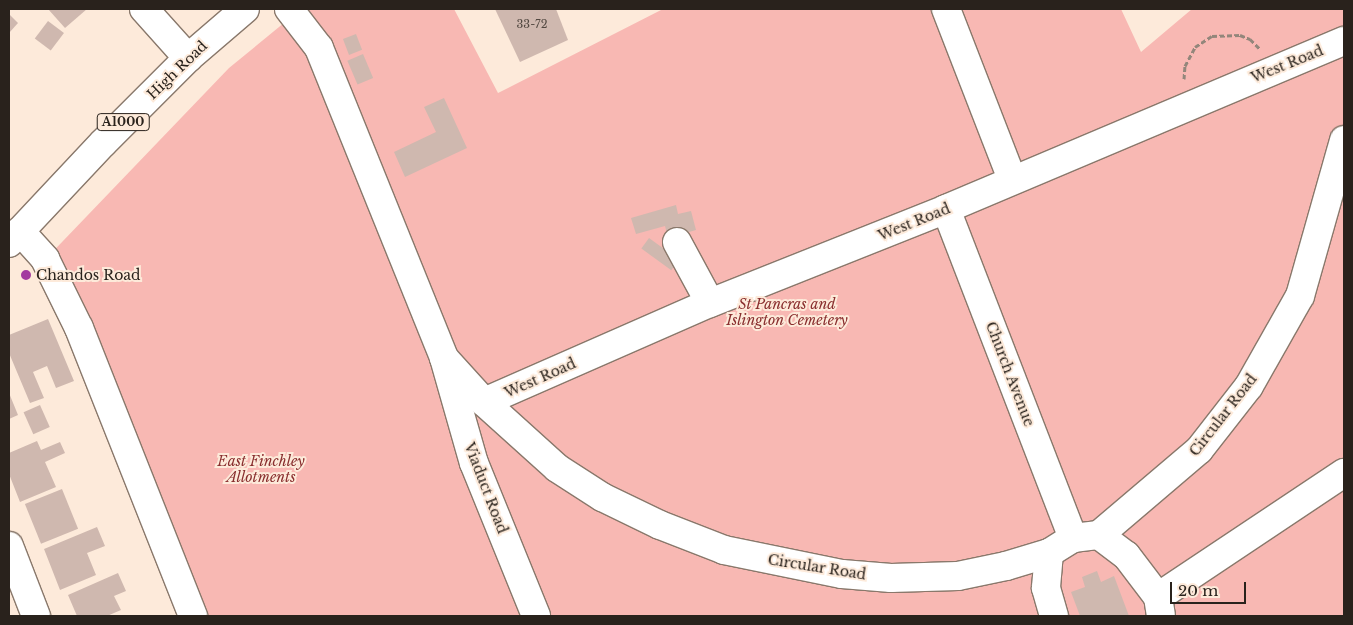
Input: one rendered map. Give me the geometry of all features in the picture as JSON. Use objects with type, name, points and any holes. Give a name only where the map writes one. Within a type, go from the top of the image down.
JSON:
[{"type":"main road","points":[[144,9],[188,58]]},
{"type":"main road","points":[[289,9],[319,48],[444,358]]},
{"type":"main road","points":[[946,9],[1012,179]]},
{"type":"main road","name":"High Road","points":[[14,237],[234,12]]},
{"type":"main road","name":"West Road","points":[[484,402],[710,303],[946,209],[1012,179],[1344,41]]},
{"type":"main road","name":"Circular Road","points":[[444,358],[484,402],[557,468],[602,497],[660,525],[724,550],[842,574],[891,578],[958,576],[1049,553],[1086,536],[1199,450],[1249,386],[1300,296],[1344,140]]},
{"type":"main road","name":"Church Avenue","points":[[946,209],[1086,536]]},
{"type":"main road","points":[[14,237],[46,259],[79,328],[193,616]]},
{"type":"main road","points":[[677,242],[710,303]]},
{"type":"main road","name":"Viaduct Road","points":[[444,358],[474,463],[536,616]]},
{"type":"main road","points":[[1086,536],[1126,555],[1160,607],[1344,473]]},
{"type":"main road","points":[[9,546],[36,616]]},
{"type":"main road","points":[[1049,553],[1046,588],[1054,616]]},
{"type":"path","points":[[1192,104],[1184,78],[1185,66],[1202,40],[1222,34],[1250,39],[1272,70]]},
{"type":"green space","name":"St Pancras and Islington Cemetery","points":[[301,9],[454,9],[498,93],[663,9],[1121,9],[1141,52],[1192,9],[1344,9],[1344,616],[185,616],[39,266],[229,68]]},
{"type":"building","points":[[48,9],[87,9],[65,28]]},
{"type":"building","points":[[495,9],[556,9],[568,40],[520,62]]},
{"type":"building","points":[[9,14],[18,23],[9,33]]},
{"type":"building","points":[[48,21],[64,33],[51,51],[35,39]]},
{"type":"building","points":[[356,34],[362,50],[349,55],[343,39]]},
{"type":"building","points":[[363,54],[373,78],[358,85],[347,61]]},
{"type":"building","points":[[444,98],[467,148],[405,177],[394,152],[436,132],[424,107]]},
{"type":"building","points":[[676,205],[678,214],[691,211],[696,230],[668,238],[665,226],[636,234],[631,218]]},
{"type":"building","points":[[649,238],[679,260],[671,270],[641,249]]},
{"type":"building","points":[[48,319],[74,381],[56,388],[47,366],[33,372],[44,398],[30,403],[9,353],[9,335]]},
{"type":"building","points":[[9,393],[18,415],[9,419]]},
{"type":"building","points":[[40,405],[50,427],[33,434],[24,412]]},
{"type":"building","points":[[37,441],[41,450],[60,442],[65,453],[45,462],[56,487],[20,502],[9,474],[9,453]]},
{"type":"building","points":[[62,489],[78,529],[41,544],[25,504]]},
{"type":"building","points":[[97,527],[105,546],[87,553],[96,575],[60,590],[44,549]]},
{"type":"building","points":[[1097,571],[1101,582],[1114,576],[1129,616],[1080,616],[1071,592],[1085,587],[1082,577]]},
{"type":"building","points":[[118,573],[126,591],[114,596],[121,610],[107,616],[77,616],[68,595]]},
{"type":"place","name":"Chandos Road","points":[[26,275]]},
{"type":"park label","name":"East Finchley Allotments","points":[[261,470]]}]
